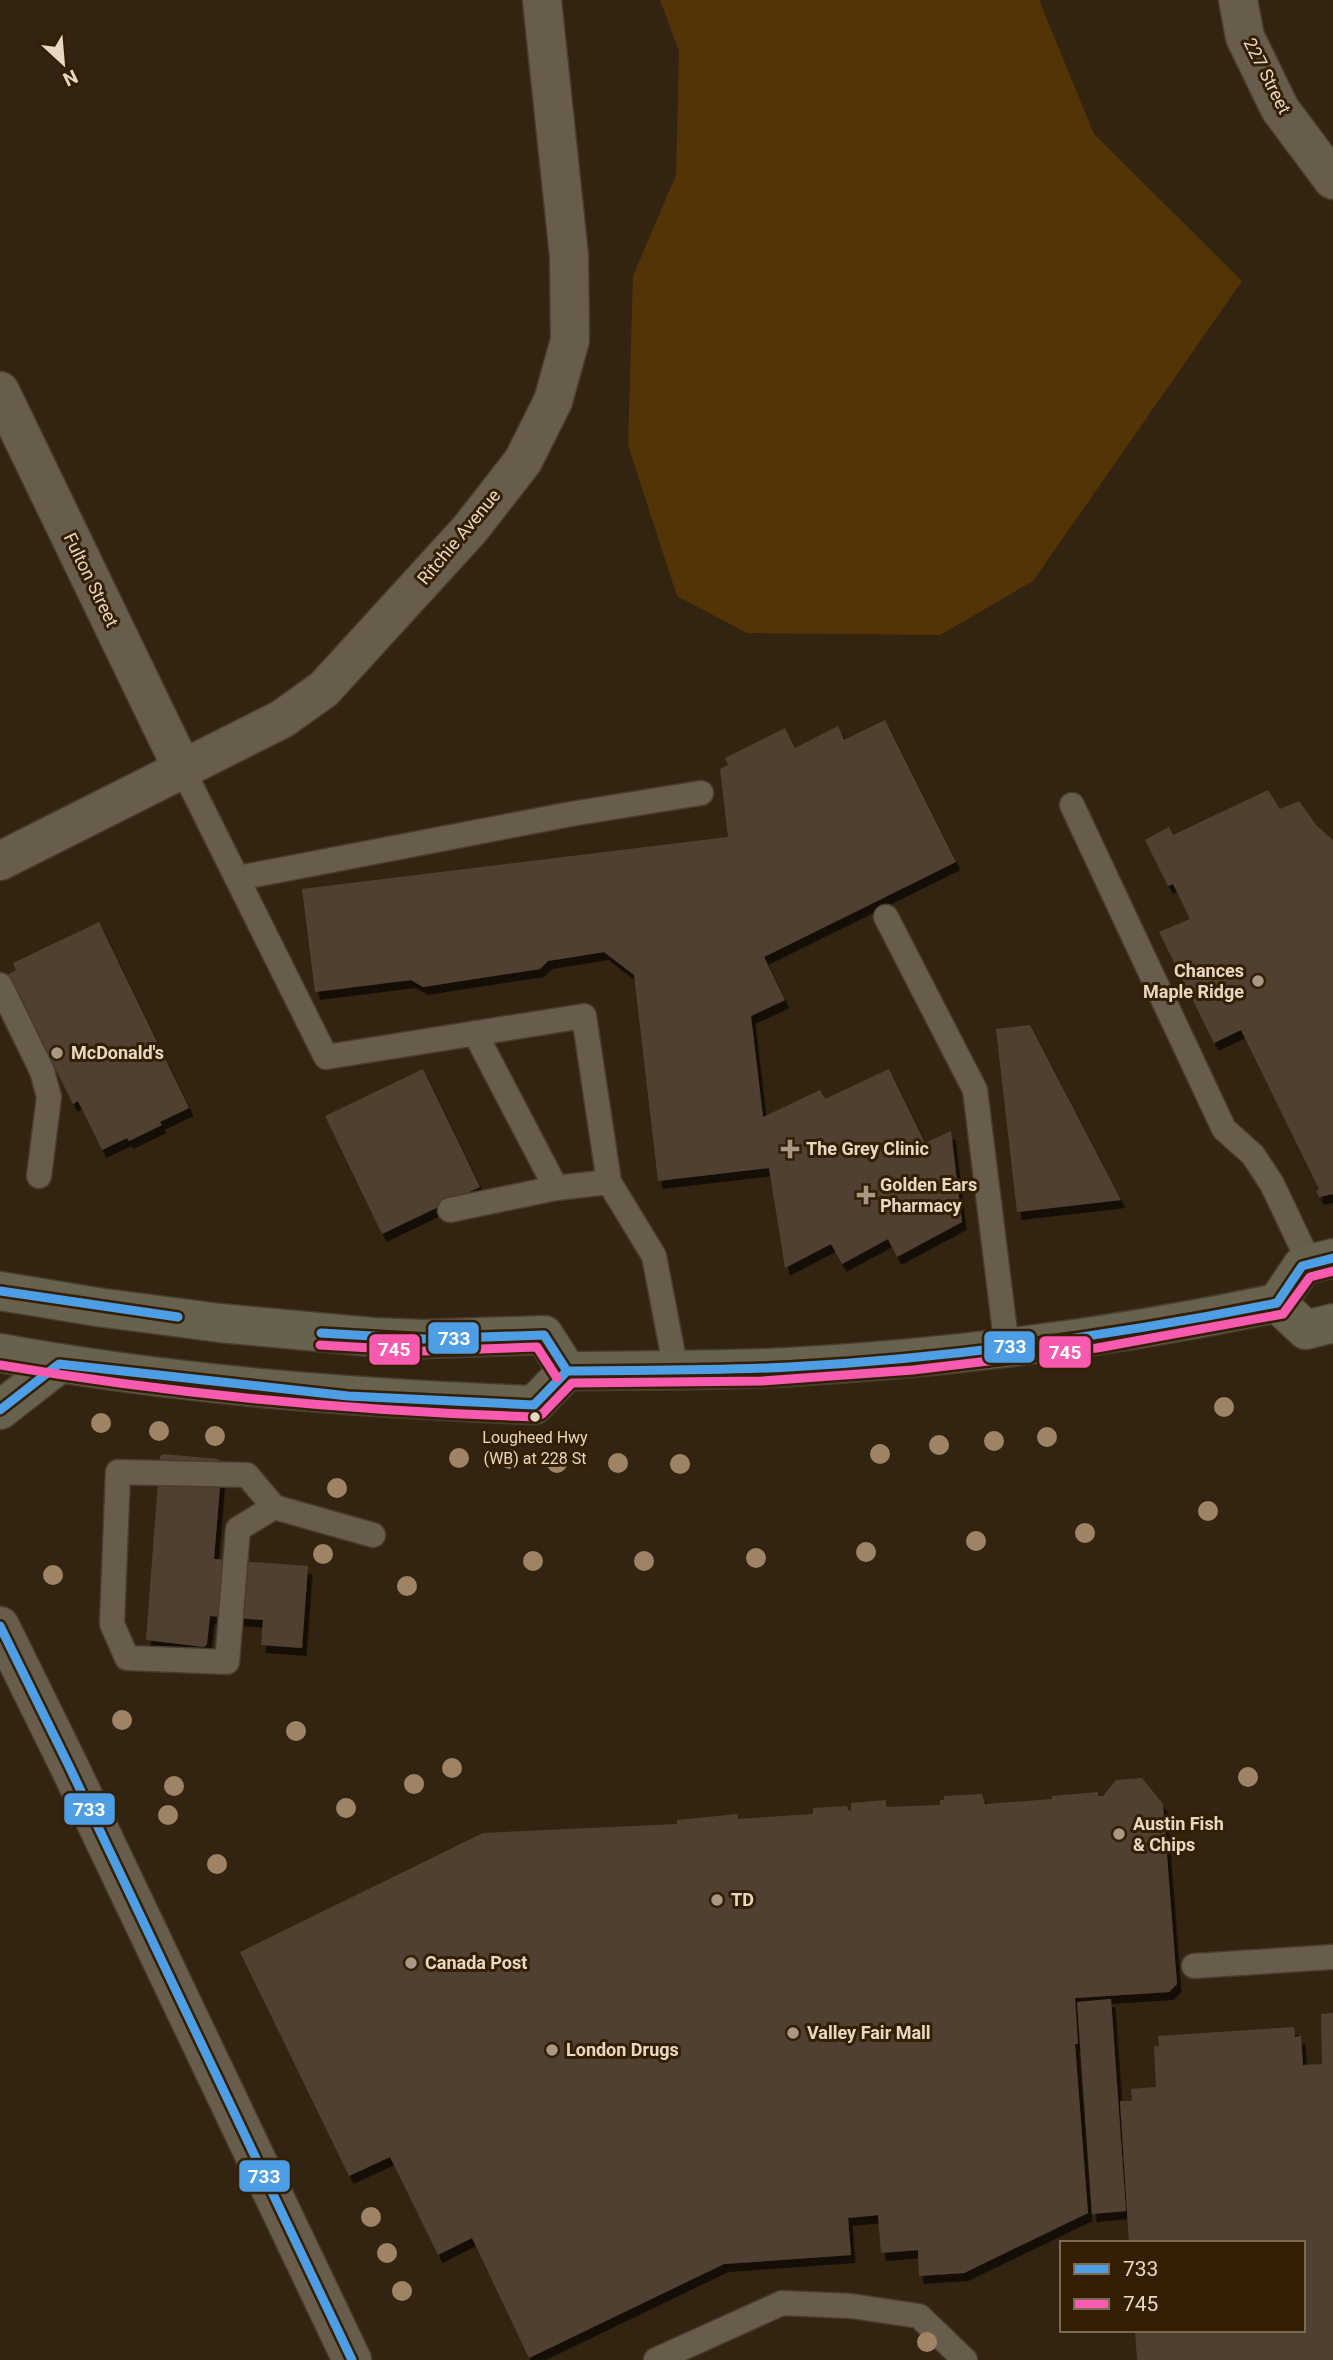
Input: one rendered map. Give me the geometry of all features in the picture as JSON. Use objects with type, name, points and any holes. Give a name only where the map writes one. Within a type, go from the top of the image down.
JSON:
[{"type":"main road","points":[[0,1353],[59,1364],[191,1381],[389,1399],[534,1405],[567,1371],[807,1366],[915,1358],[1122,1333],[1277,1303],[1302,1266],[1321,1261]]},
{"type":"main road","points":[[0,1292],[220,1323],[372,1337],[423,1339],[544,1335],[567,1371]]},
{"type":"main road","points":[[1277,1303],[1306,1330],[1333,1323]]},
{"type":"main road","points":[[0,1410],[59,1364]]},
{"type":"street","name":"Ritchie Avenue","points":[[0,861],[282,719],[324,689],[470,529],[523,461],[553,401],[570,340],[569,256],[542,0]]},
{"type":"street","name":"227 Street","points":[[1238,0],[1245,37],[1280,109],[1333,180]]},
{"type":"street","name":"Fulton Street","points":[[0,391],[182,768]]},
{"type":"street","points":[[0,1626],[352,2360]]},
{"type":"lane","points":[[182,768],[326,1056],[584,1016],[610,1182],[654,1256],[676,1370]]},
{"type":"lane","points":[[238,878],[571,814],[701,793]]},
{"type":"lane","points":[[1072,805],[1224,1129],[1253,1155],[1321,1261]]},
{"type":"lane","points":[[886,917],[975,1090],[1007,1348]]},
{"type":"lane","points":[[0,985],[42,1071],[49,1097],[39,1176]]},
{"type":"lane","points":[[475,1033],[556,1188]]},
{"type":"lane","points":[[450,1210],[556,1188],[610,1182]]},
{"type":"lane","points":[[274,1507],[238,1529],[227,1662],[127,1658],[112,1624],[118,1472],[247,1475],[274,1507],[373,1535]]},
{"type":"lane","points":[[1194,1966],[1333,1957]]},
{"type":"lane","points":[[656,2360],[782,2303],[850,2306],[919,2316],[965,2360]]},
{"type":"shaded area","points":[[660,0],[1039,0],[1094,134],[1242,281],[1033,581],[940,635],[747,633],[677,596],[628,445],[633,276],[676,175],[679,51]]},
{"type":"building","points":[[885,720],[956,862],[764,957],[785,1000],[751,1016],[763,1117],[820,1090],[825,1099],[889,1069],[925,1143],[951,1131],[962,1222],[897,1257],[888,1239],[842,1264],[831,1244],[785,1268],[769,1168],[658,1181],[634,975],[604,952],[548,961],[540,969],[423,987],[411,980],[315,992],[302,889],[728,837],[720,769],[728,765],[725,758],[785,728],[795,748],[838,726],[844,740]]},
{"type":"building","name":"Chances Maple Ridge","points":[[1268,790],[1280,809],[1299,801],[1317,826],[1333,840],[1333,1194],[1319,1197],[1316,1191],[1319,1189],[1241,1030],[1214,1043],[1159,932],[1190,919],[1173,884],[1168,886],[1145,840],[1169,827],[1173,835]]},
{"type":"building","points":[[99,922],[189,1108],[129,1141],[127,1138],[102,1150],[78,1101],[73,1104],[49,1056],[43,1059],[36,1047],[43,1043],[19,993],[1,979],[16,970],[13,963]]},
{"type":"building","points":[[1030,1025],[1121,1200],[1017,1212],[996,1029]]},
{"type":"building","points":[[423,1069],[480,1187],[382,1234],[325,1116]]},
{"type":"building","points":[[164,1454],[218,1459],[222,1462],[214,1559],[308,1566],[302,1648],[261,1645],[263,1620],[210,1616],[207,1644],[204,1647],[146,1640],[160,1456]]},
{"type":"building","points":[[1142,1778],[1163,1804],[1177,1984],[1169,1992],[1075,1998],[1078,2044],[1075,2044],[1088,2213],[964,2273],[919,2276],[918,2250],[881,2253],[878,2215],[848,2218],[851,2255],[724,2264],[529,2358],[472,2238],[438,2255],[390,2157],[349,2176],[240,1952],[483,1833],[677,1824],[677,1820],[738,1814],[738,1819],[813,1814],[813,1808],[847,1806],[851,1811],[851,1803],[886,1800],[886,1807],[940,1805],[944,1796],[982,1794],[985,1804],[1052,1799],[1052,1796],[1098,1792],[1098,1796],[1103,1796],[1116,1780]]},
{"type":"building","points":[[1111,1999],[1126,2211],[1092,2214],[1077,2002]]},
{"type":"building","points":[[1333,2013],[1333,2360],[1137,2360],[1135,2332],[1305,2332],[1305,2241],[1129,2241],[1120,2101],[1132,2101],[1131,2089],[1156,2087],[1154,2046],[1159,2046],[1158,2036],[1294,2027],[1295,2037],[1301,2036],[1303,2065],[1322,2064],[1321,2014]]},
{"type":"transit line","name":"733","points":[[0,1410],[59,1364],[348,1396],[534,1405],[567,1371],[761,1368],[912,1358],[1034,1344],[1217,1315],[1277,1303],[1302,1266],[1333,1258]]},
{"type":"transit line","name":"745","points":[[0,1365],[133,1385],[266,1400],[400,1411],[535,1417],[542,1414],[572,1383],[762,1381],[913,1370],[1097,1348],[1283,1314],[1310,1277],[1333,1271]]},
{"type":"transit line","name":"733","points":[[0,1291],[178,1317]]},
{"type":"transit line","name":"733","points":[[321,1333],[423,1339],[544,1335],[567,1371]]},
{"type":"transit line","name":"745","points":[[320,1345],[423,1351],[537,1347],[557,1378]]},
{"type":"transit line","name":"733","points":[[0,1626],[352,2360]]},
{"type":"place","name":"Chances Maple Ridge","points":[[1258,981]]},
{"type":"place","name":"McDonald's","points":[[57,1053]]},
{"type":"place","name":"The Grey Clinic","points":[[790,1149]]},
{"type":"place","name":"Golden Ears Pharmacy","points":[[866,1195]]},
{"type":"place","name":"Lougheed Hwy (WB) at 228 St","points":[[535,1417]]},
{"type":"place","name":"Austin Fish & Chips","points":[[1119,1834]]},
{"type":"place","name":"TD","points":[[717,1900]]},
{"type":"place","name":"Canada Post","points":[[411,1963]]},
{"type":"place","name":"Valley Fair Mall","points":[[793,2033]]},
{"type":"place","name":"London Drugs","points":[[552,2050]]}]
